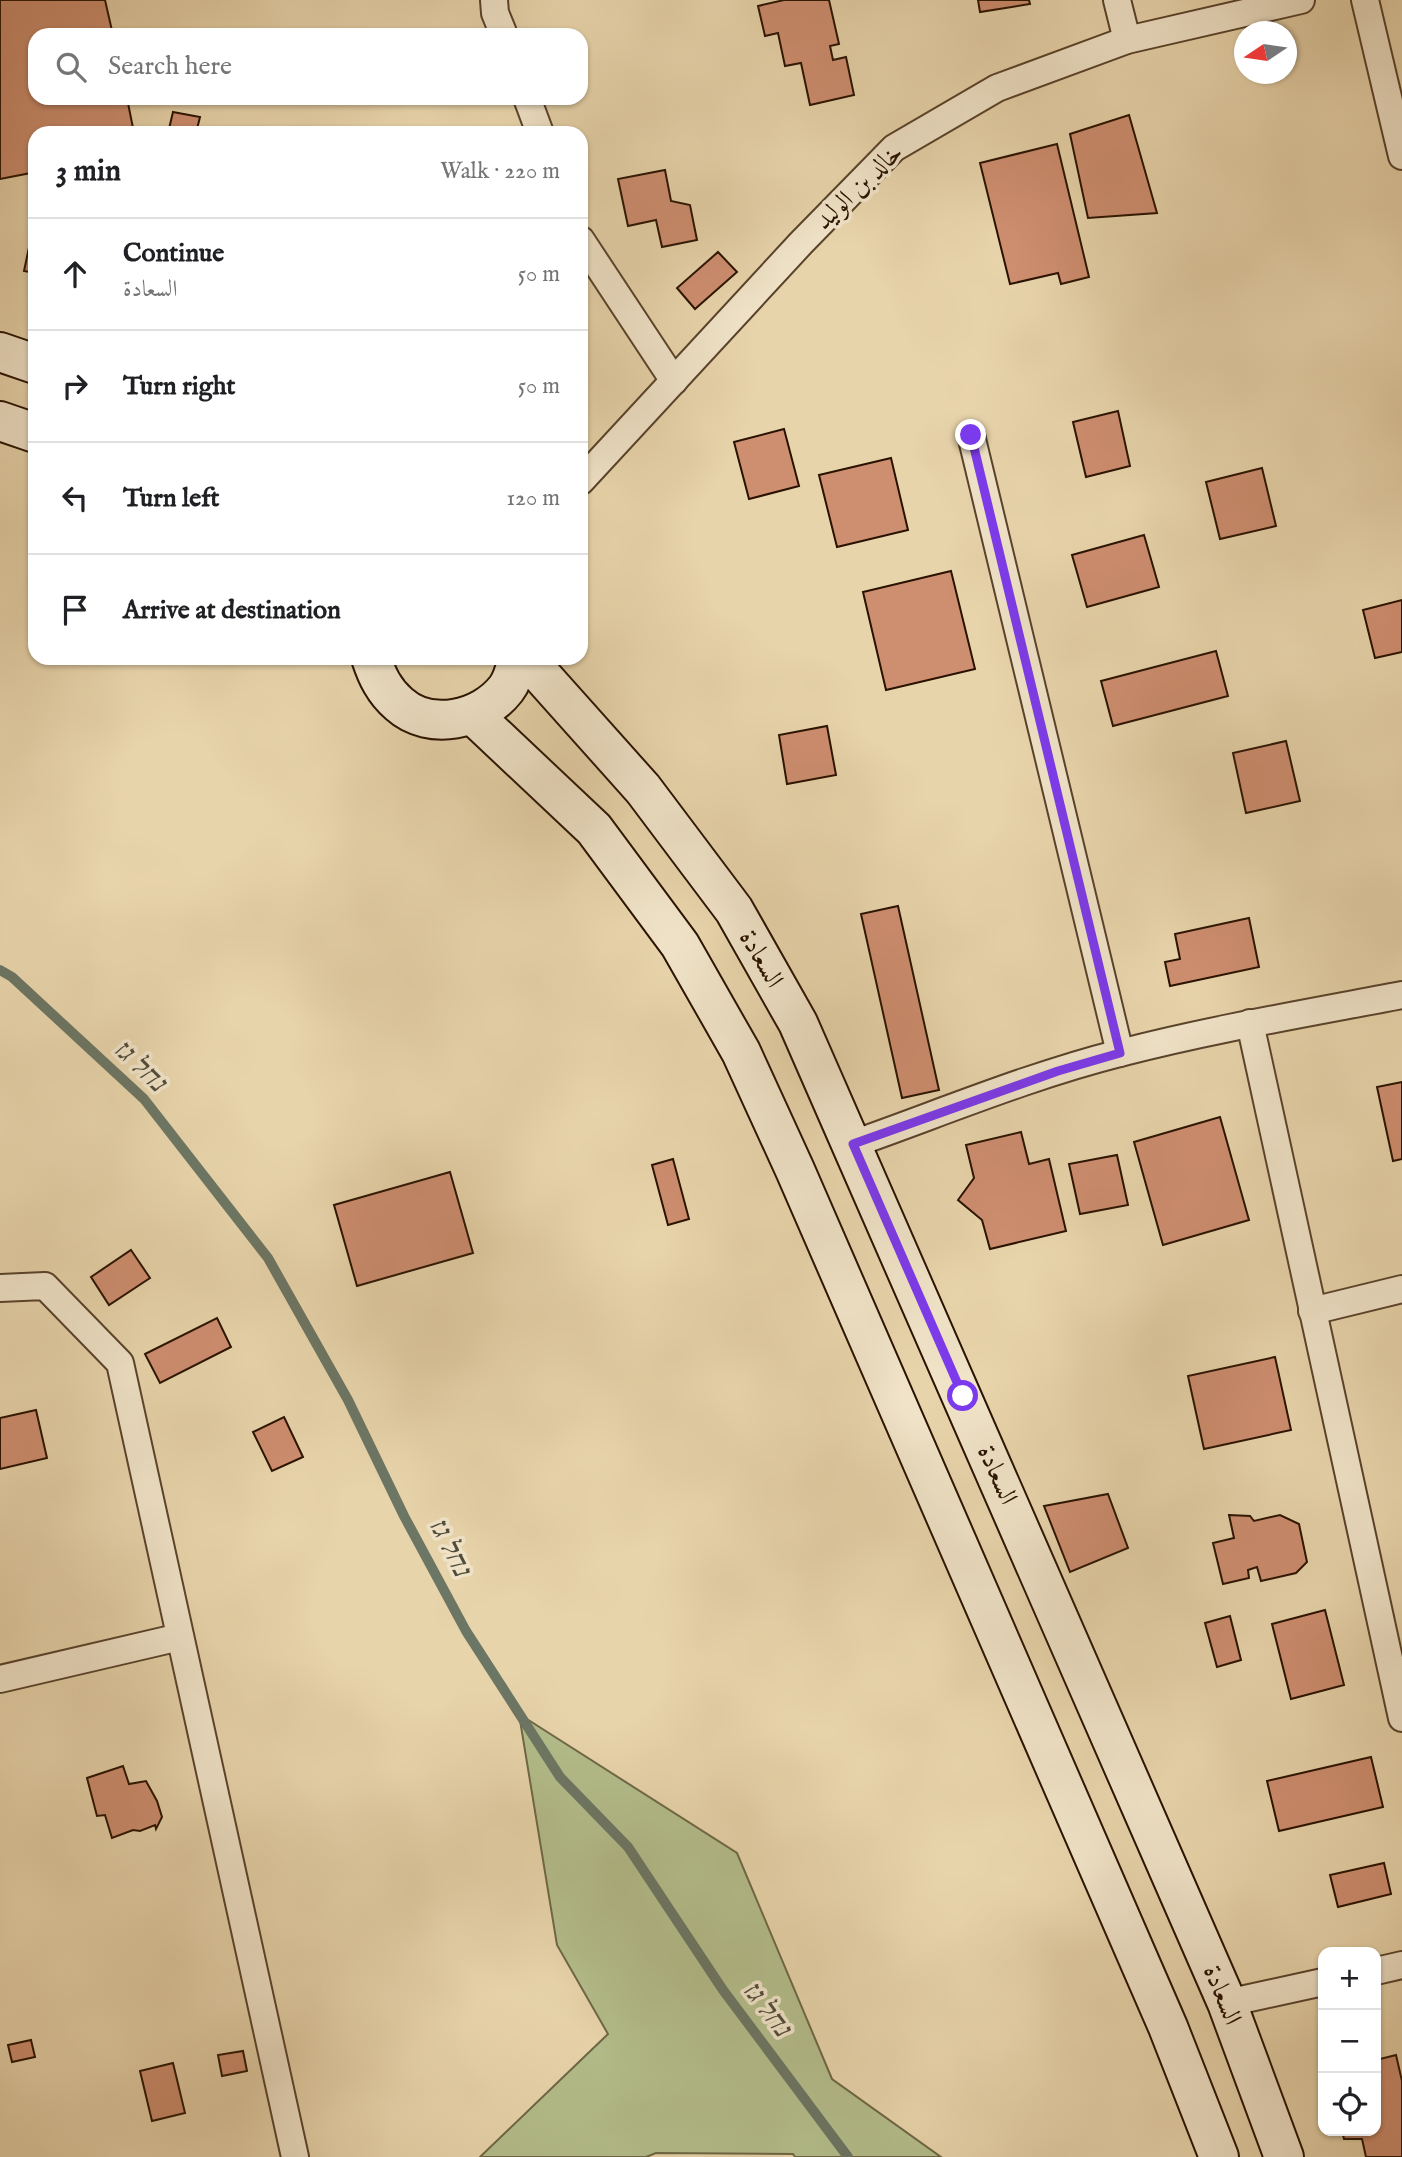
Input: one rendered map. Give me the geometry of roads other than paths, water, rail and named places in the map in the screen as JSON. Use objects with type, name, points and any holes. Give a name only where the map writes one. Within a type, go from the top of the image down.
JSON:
[{"type":"street","points":[[494,0],[495,13],[501,28]]},
{"type":"street","points":[[1117,0],[1126,40]]},
{"type":"street","name":"خالد بن الوليد","points":[[588,473],[801,243],[894,148],[997,88],[1126,40],[1301,0]]},
{"type":"street","points":[[1365,0],[1402,156]]},
{"type":"street","points":[[530,105],[538,126]]},
{"type":"street","points":[[588,251],[674,381]]},
{"type":"street","points":[[0,352],[28,362]]},
{"type":"street","points":[[0,421],[28,431]]},
{"type":"street","points":[[971,435],[1120,1053]]},
{"type":"street","points":[[373,665],[379,682],[400,706],[424,717],[448,720],[473,715],[488,707],[506,689],[516,665]]},
{"type":"street","name":"السعادة","points":[[532,665],[643,789],[733,910],[798,1023],[1227,2003],[1284,2157]]},
{"type":"street","points":[[473,715],[593,829],[680,945],[741,1052],[795,1170],[1168,2027],[1219,2157]]},
{"type":"street","points":[[853,1144],[1058,1071],[1120,1053],[1250,1023],[1402,995]]},
{"type":"street","points":[[1250,1023],[1402,1718]]},
{"type":"street","points":[[0,1288],[45,1286],[120,1363],[295,2157]]},
{"type":"street","points":[[1312,1311],[1402,1289]]},
{"type":"street","points":[[0,1679],[180,1637]]},
{"type":"street","points":[[1381,1970],[1402,1965]]},
{"type":"street","points":[[1227,2003],[1318,1983]]},
{"type":"waterway","name":"נחל גז","points":[[0,970],[12,977],[144,1099],[268,1258],[348,1400],[404,1516],[466,1631],[560,1777],[628,1847],[723,1990],[848,2157]]}]
